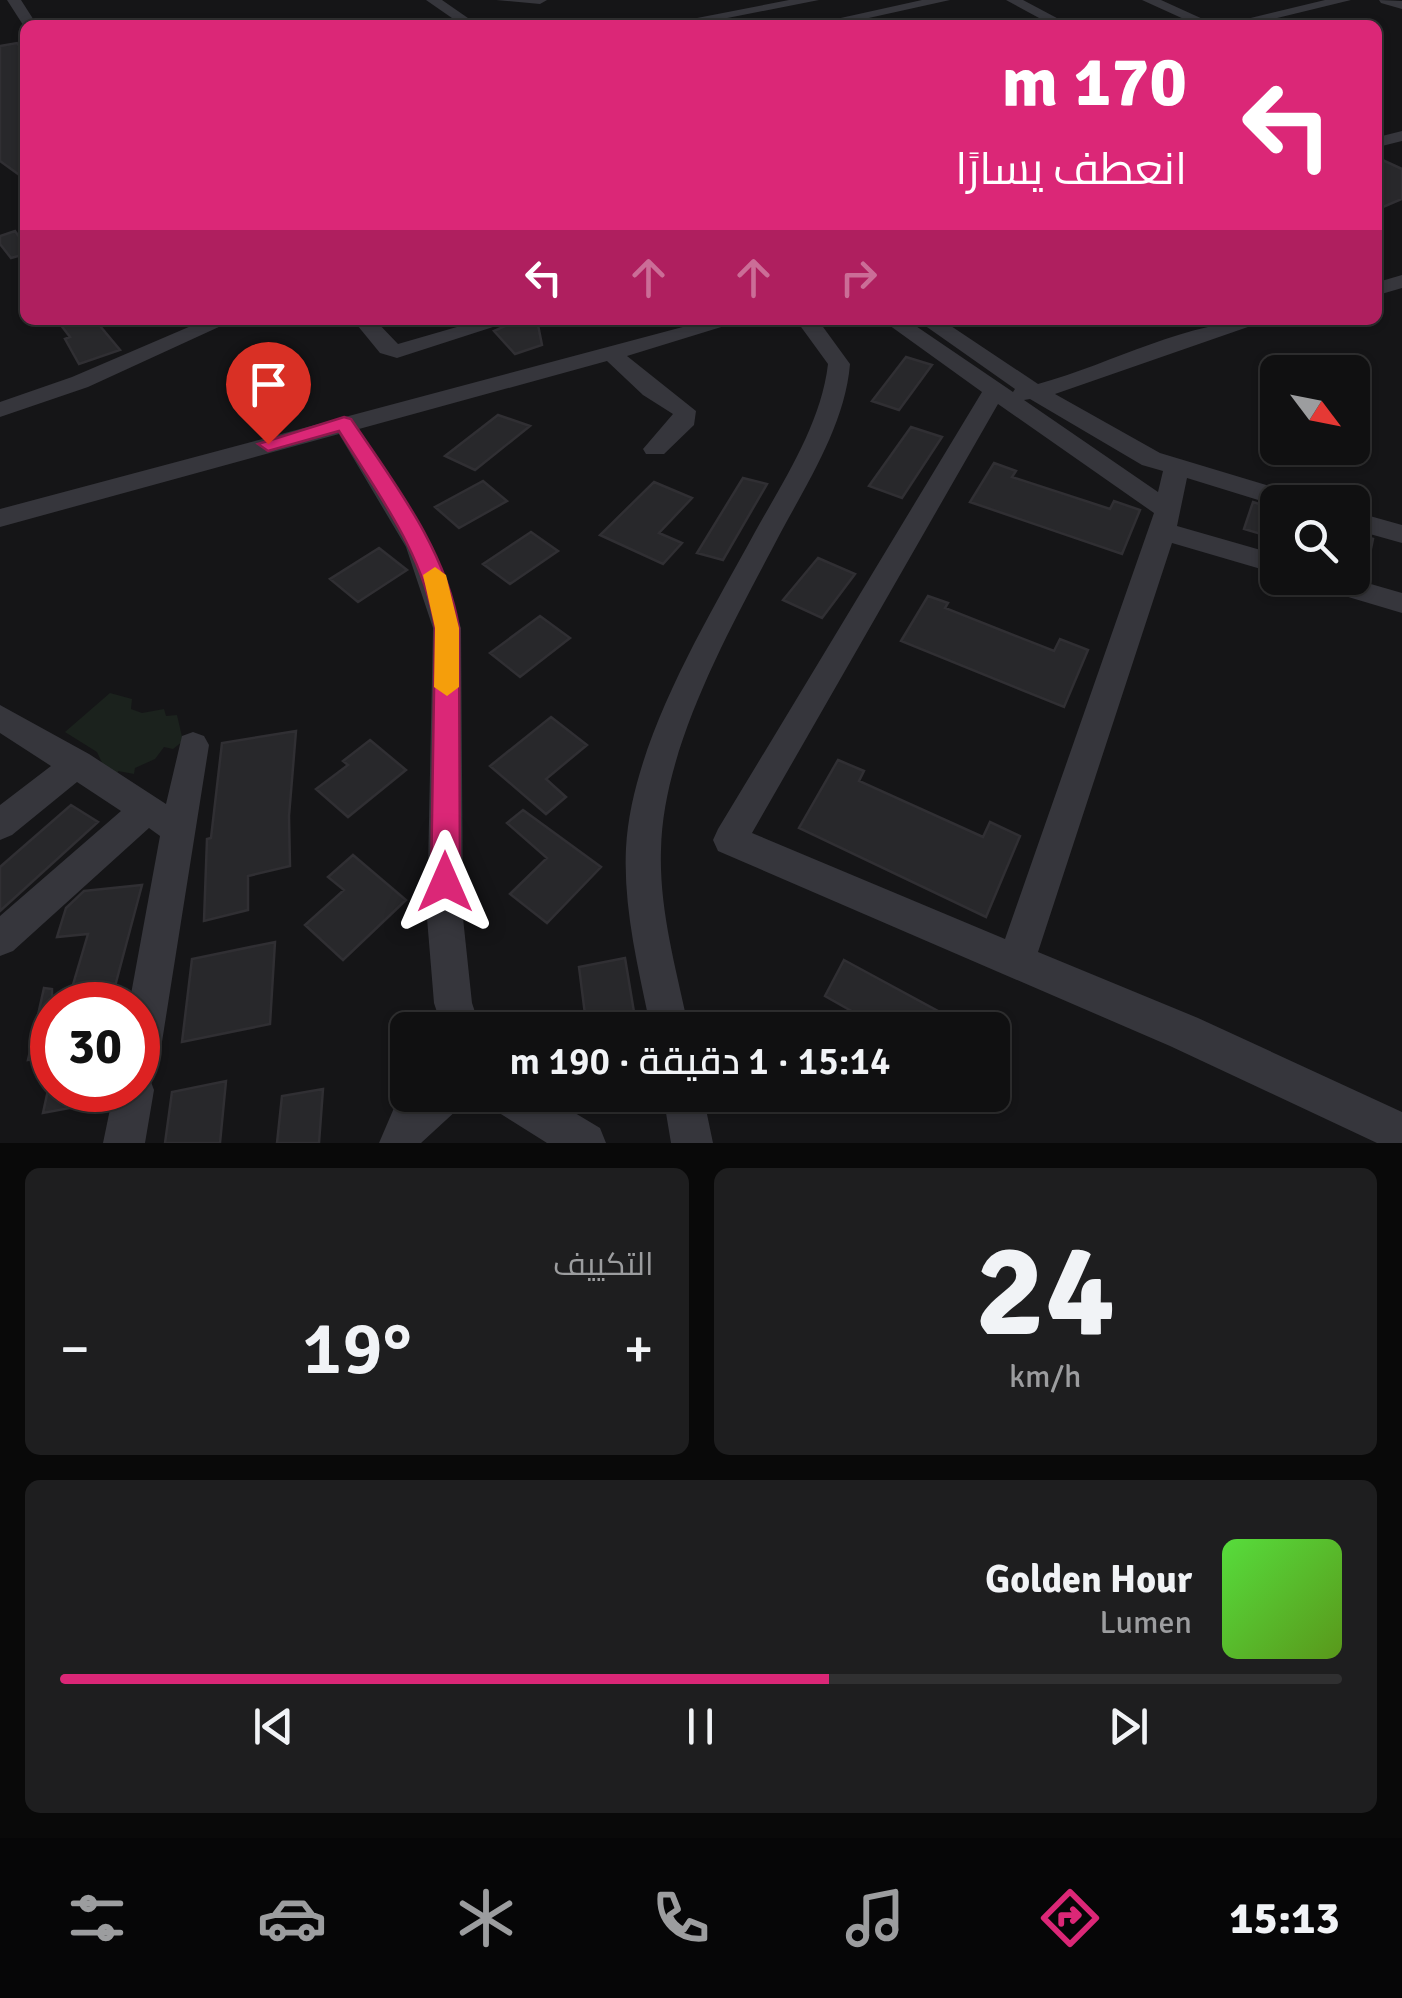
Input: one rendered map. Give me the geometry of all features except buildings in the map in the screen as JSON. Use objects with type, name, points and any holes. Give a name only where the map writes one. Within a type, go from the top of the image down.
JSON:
[{"type":"street","points":[[433,0],[463,20]]},
{"type":"street","points":[[503,0],[540,0]]},
{"type":"street","points":[[699,3],[725,0]]},
{"type":"street","points":[[697,20],[812,0]]},
{"type":"street","points":[[842,20],[943,0]]},
{"type":"street","points":[[1013,0],[1053,20]]},
{"type":"street","points":[[1148,0],[1196,20]]},
{"type":"street","points":[[1251,20],[1344,0]]},
{"type":"street","points":[[1386,0],[1402,5]]},
{"type":"street","points":[[888,11],[903,20]]},
{"type":"street","points":[[154,350],[172,325]]},
{"type":"street","points":[[0,410],[212,325]]},
{"type":"street","points":[[368,325],[388,348],[397,351],[487,325]]},
{"type":"street","points":[[0,518],[712,325]]},
{"type":"street","points":[[667,1012],[644,885],[648,811],[678,722],[742,580],[799,475],[837,384],[839,364],[815,325]]},
{"type":"street","points":[[901,325],[1002,392],[1165,520],[1260,558]]},
{"type":"street","points":[[935,325],[1034,392],[1152,459],[1260,492]]},
{"type":"street","points":[[1002,392],[1034,392],[1190,337],[1237,325]]},
{"type":"street","points":[[609,351],[651,390],[684,411],[686,420],[654,449]]},
{"type":"street","points":[[1002,392],[730,840],[1016,960],[1402,1133]]},
{"type":"street","points":[[344,424],[418,541],[441,591],[447,628],[445,918],[456,1012]]},
{"type":"street","points":[[1016,960],[1165,520],[1176,468]]},
{"type":"street","points":[[1370,525],[1402,534]]},
{"type":"street","points":[[1370,593],[1402,603]]},
{"type":"street","points":[[0,717],[149,807],[178,829]]},
{"type":"street","points":[[152,982],[193,745]]},
{"type":"street","points":[[0,825],[78,763]]},
{"type":"street","points":[[0,940],[149,807]]},
{"type":"street","points":[[124,1143],[130,1112]]},
{"type":"street","points":[[400,1143],[410,1123],[423,1112]]},
{"type":"street","points":[[535,1112],[585,1143]]},
{"type":"street","points":[[686,1112],[692,1143]]},
{"type":"shaded area","points":[[110,693],[132,699],[131,709],[142,713],[164,709],[166,716],[177,715],[183,741],[173,749],[164,747],[155,759],[135,768],[134,774],[118,771],[116,778],[105,769],[97,752],[65,732]]},
{"type":"slow traffic","points":[[435,575],[447,628],[447,687]]},
{"type":"route","points":[[268,444],[344,424],[418,541],[441,591],[447,628],[445,882]]}]
